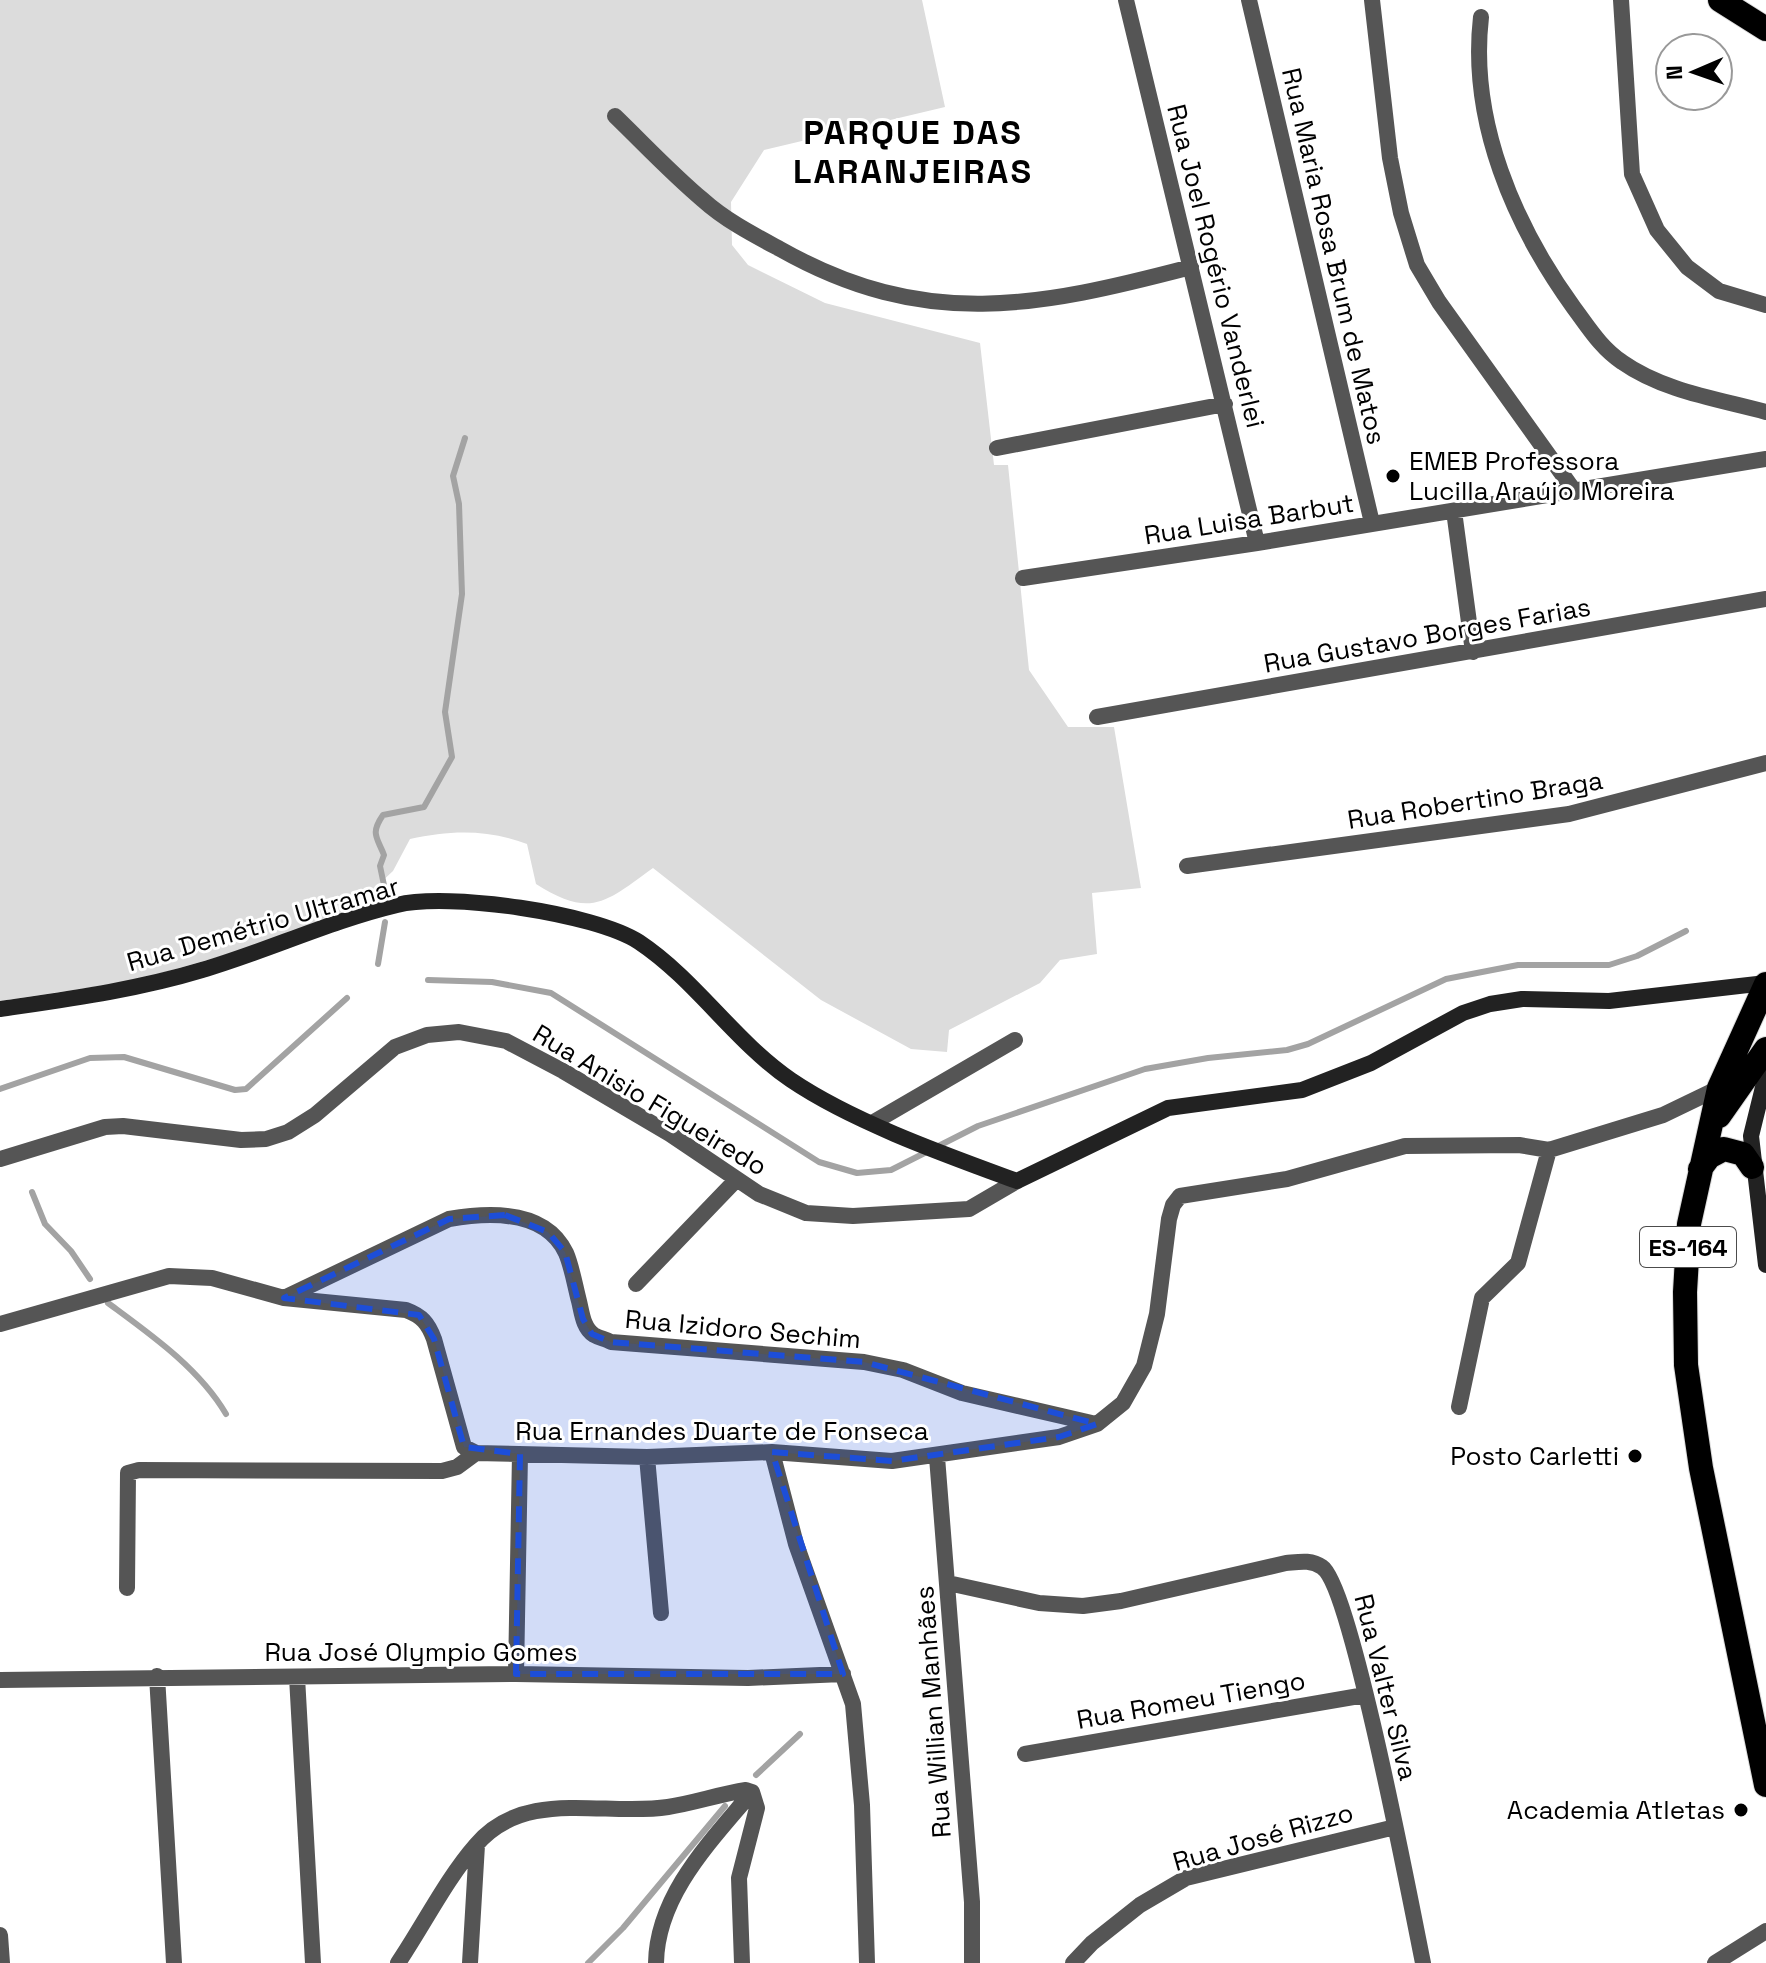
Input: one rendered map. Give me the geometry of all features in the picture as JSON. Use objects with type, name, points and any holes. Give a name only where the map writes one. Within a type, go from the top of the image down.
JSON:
[{"type":"highway","points":[[1720,0],[1766,29]]},
{"type":"highway","name":"ES-164","points":[[1766,984],[1719,1088],[1700,1169],[1689,1224],[1686,1365],[1701,1468],[1766,1785]]},
{"type":"highway","points":[[1758,1074],[1766,1032]]},
{"type":"highway","name":"ES-164","points":[[1708,1131],[1758,1074],[1766,1049]]},
{"type":"highway","points":[[1700,1169],[1709,1157],[1724,1149],[1743,1154],[1752,1167]]},
{"type":"street","name":"Rua Joel Rogério Vanderlei","points":[[1126,0],[1257,543]]},
{"type":"street","name":"Rua Maria Rosa Brum de Matos","points":[[1249,0],[1372,523]]},
{"type":"street","points":[[1372,0],[1390,158],[1401,213],[1417,265],[1439,302],[1575,492]]},
{"type":"street","points":[[1621,0],[1632,174],[1657,230],[1687,267],[1719,291],[1766,305]]},
{"type":"street","points":[[1481,17],[1478,64],[1484,109],[1514,207],[1542,264],[1604,349],[1625,364],[1657,382],[1766,412]]},
{"type":"street","points":[[615,116],[704,202],[756,236],[853,286],[920,302],[992,305],[1111,288],[1191,267]]},
{"type":"street","points":[[997,448],[1225,404]]},
{"type":"street","name":"Rua Luisa Barbut","points":[[1023,578],[1257,543],[1766,459]]},
{"type":"street","points":[[1454,511],[1473,652]]},
{"type":"street","name":"Rua Gustavo Borges Farias","points":[[1097,717],[1766,599]]},
{"type":"street","name":"Rua Robertino Braga","points":[[1187,866],[1569,814],[1766,763]]},
{"type":"street","name":"Rua Demétrio Ultramar","points":[[0,1009],[123,991],[203,970],[400,904],[544,910],[600,923],[638,942],[678,973],[730,1028],[790,1079],[827,1101],[1017,1181]]},
{"type":"street","points":[[1017,1181],[1168,1108],[1302,1090],[1371,1063],[1463,1013],[1490,1004],[1522,999],[1609,1001],[1766,984]]},
{"type":"street","name":"Rua Anisio Figueiredo","points":[[0,1159],[105,1127],[123,1126],[241,1140],[266,1139],[315,1115],[395,1047],[427,1035],[459,1032],[506,1041],[670,1134],[780,1204],[806,1213],[853,1216],[969,1209],[1017,1181]]},
{"type":"street","points":[[874,1122],[1015,1040]]},
{"type":"street","points":[[1758,1074],[1751,1122],[1752,1167],[1766,1265]]},
{"type":"street","name":"Rua Ernandes Duarte de Fonseca","points":[[476,1453],[647,1457],[772,1452],[892,1461],[937,1457],[1059,1437],[1097,1424],[1123,1403],[1144,1366],[1157,1314],[1169,1219],[1180,1196],[1287,1179],[1405,1146],[1519,1145],[1549,1150],[1663,1115],[1719,1088]]},
{"type":"street","points":[[1459,1407],[1482,1298],[1518,1263],[1549,1150]]},
{"type":"street","points":[[636,1284],[737,1179]]},
{"type":"street","name":"Rua Izidoro Sechim","points":[[284,1298],[449,1219],[478,1214],[505,1215],[527,1219],[548,1232],[565,1252],[583,1319],[592,1334],[611,1342],[864,1362],[903,1370],[962,1393],[1097,1424]]},
{"type":"street","points":[[0,1324],[135,1283],[169,1276],[212,1278],[284,1298],[406,1310],[419,1315],[428,1324],[458,1433],[464,1447],[476,1453],[457,1467],[442,1471],[139,1470],[128,1473],[127,1588]]},
{"type":"street","points":[[772,1452],[796,1544],[843,1674],[858,1733],[867,1963]]},
{"type":"street","points":[[516,1674],[520,1454]]},
{"type":"street","points":[[647,1457],[661,1613]]},
{"type":"street","name":"Rua Willian Manhães","points":[[937,1457],[972,1902],[972,1963]]},
{"type":"street","name":"Rua Valter Silva","points":[[948,1583],[1039,1603],[1083,1606],[1121,1601],[1306,1561],[1323,1567],[1336,1584],[1365,1695],[1423,1963]]},
{"type":"street","name":"Rua José Olympio Gomes","points":[[0,1680],[516,1674],[748,1678],[843,1674]]},
{"type":"street","points":[[157,1676],[174,1963]]},
{"type":"street","points":[[297,1677],[313,1963]]},
{"type":"street","name":"Rua Romeu Tiengo","points":[[1025,1754],[1365,1695]]},
{"type":"street","points":[[398,1963],[477,1843],[527,1812],[567,1807],[670,1807],[707,1795],[752,1792]]},
{"type":"street","points":[[656,1963],[656,1949],[669,1907],[697,1857],[752,1792]]},
{"type":"street","points":[[742,1963],[739,1878],[757,1808],[752,1792]]},
{"type":"street","name":"Rua José Rizzo","points":[[1073,1963],[1092,1943],[1140,1905],[1186,1878],[1395,1827]]},
{"type":"street","points":[[470,1963],[477,1843]]},
{"type":"street","points":[[1715,1963],[1766,1931]]},
{"type":"street","points":[[0,1935],[2,1963]]},
{"type":"highlighted area","points":[[505,1215],[548,1232],[565,1252],[583,1319],[592,1334],[611,1342],[864,1362],[1097,1424],[1059,1437],[892,1461],[772,1452],[843,1674],[516,1674],[520,1454],[464,1447],[434,1339],[419,1315],[284,1298],[449,1219]]},
{"type":"shaded area","points":[[0,0],[922,0],[945,107],[764,150],[731,202],[732,245],[748,265],[825,303],[980,343],[994,465],[1008,465],[1029,670],[1068,727],[1114,727],[1141,888],[1092,893],[1097,954],[1060,960],[1040,983],[949,1030],[947,1052],[911,1049],[821,1000],[653,868],[623,890],[598,902],[571,901],[536,884],[527,844],[483,833],[454,833],[410,839],[393,871],[362,900],[320,928],[133,981],[0,1001]]},
{"type":"waterway","points":[[385,890],[380,866],[384,855],[376,835],[379,821],[383,815],[424,807],[452,757],[445,712],[462,594],[459,504],[453,476],[465,438]]},
{"type":"waterway","points":[[378,964],[385,922]]},
{"type":"waterway","points":[[428,980],[492,982],[551,993],[819,1162],[857,1173],[891,1170],[978,1126],[1145,1069],[1208,1058],[1287,1050],[1308,1044],[1446,979],[1518,965],[1609,965],[1637,956],[1686,931]]},
{"type":"waterway","points":[[0,1089],[90,1058],[124,1057],[235,1090],[246,1089],[347,998]]},
{"type":"waterway","points":[[32,1192],[45,1224],[71,1251],[90,1279]]},
{"type":"waterway","points":[[108,1303],[188,1367],[226,1414]]},
{"type":"waterway","points":[[756,1775],[800,1734]]},
{"type":"waterway","points":[[588,1963],[623,1928],[725,1806]]},
{"type":"place","name":"EMEB Professora Lucilla Araújo Moreira","points":[[1393,476]]},
{"type":"place","name":"Posto Carletti","points":[[1635,1456]]},
{"type":"place","name":"Academia Atletas","points":[[1741,1810]]},
{"type":"district","name":"PARQUE DAS LARANJEIRAS","points":[[913,152]]}]
